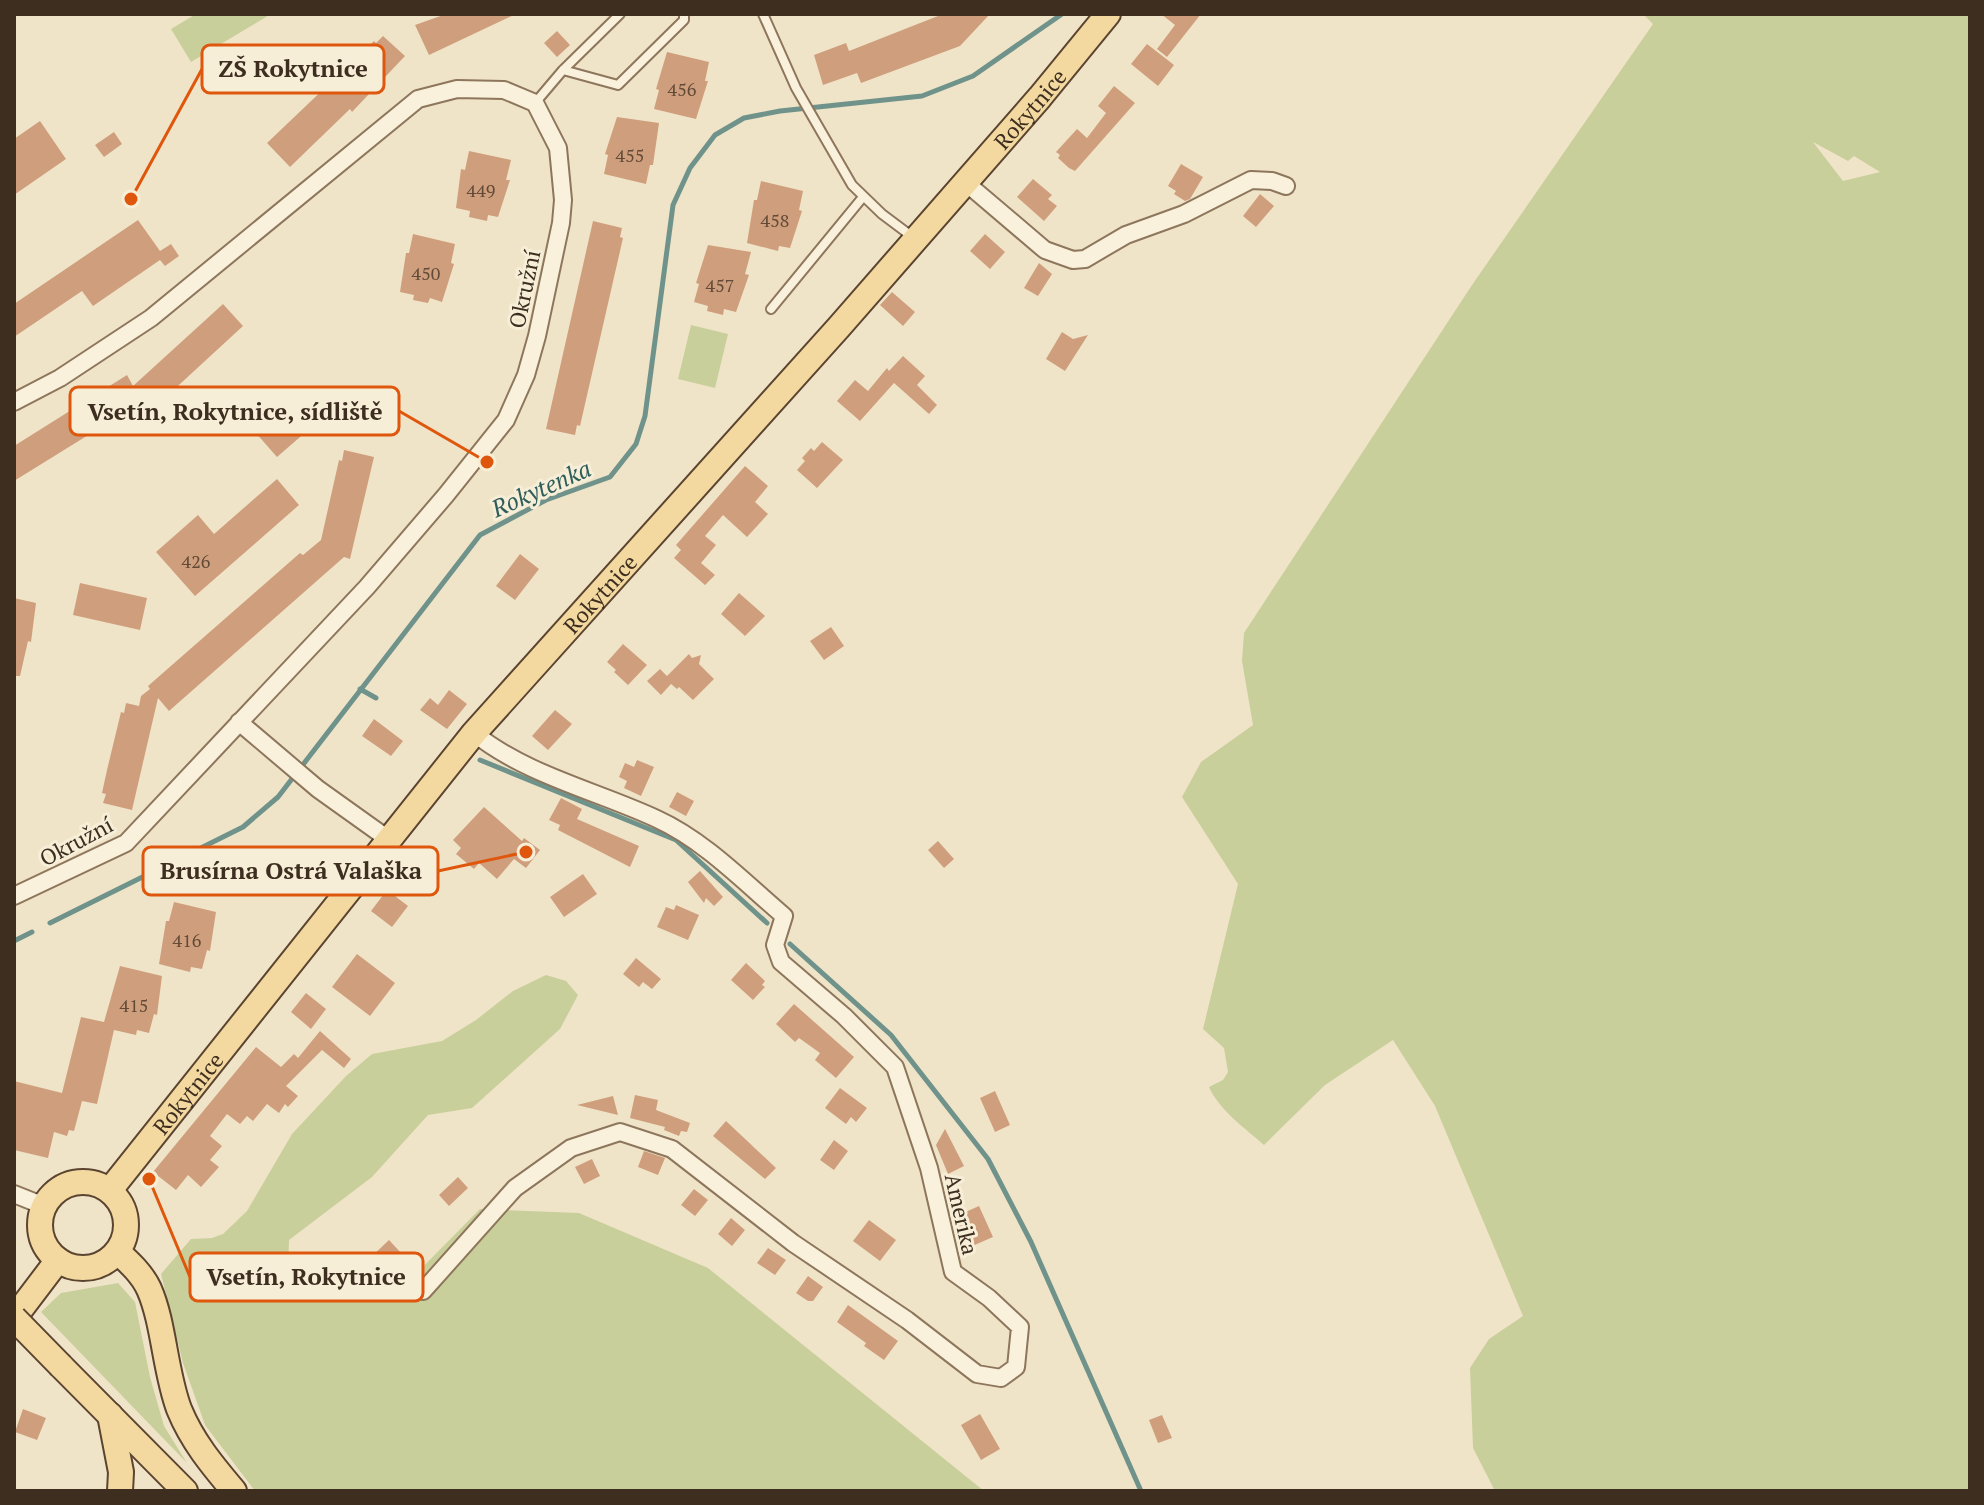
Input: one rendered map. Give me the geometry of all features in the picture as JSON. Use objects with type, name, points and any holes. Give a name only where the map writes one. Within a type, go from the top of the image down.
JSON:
[{"type":"main road","name":"Rokytnice","points":[[110,1190],[474,733],[839,327],[1108,14]]},
{"type":"main road","points":[[74,1182],[94,1182],[110,1190],[119,1200],[127,1220],[125,1239],[118,1252],[110,1260],[90,1268],[68,1265],[58,1260],[50,1253],[41,1236],[44,1206],[56,1191],[74,1182]]},
{"type":"main road","points":[[118,1252],[131,1263],[150,1291],[173,1388],[188,1427],[205,1457],[234,1491]]},
{"type":"main road","points":[[58,1260],[14,1318],[185,1491]]},
{"type":"main road","points":[[110,1415],[121,1472],[120,1491]]},
{"type":"street","points":[[14,402],[60,378],[151,318],[418,99],[457,89],[504,90],[535,103]]},
{"type":"street","name":"Okružní","points":[[14,896],[126,843],[367,587],[506,420],[526,375],[561,223],[563,200],[558,148],[535,103]]},
{"type":"street","points":[[965,182],[1045,250],[1073,260],[1085,259],[1126,235],[1184,214],[1251,180],[1272,181],[1286,186]]},
{"type":"street","points":[[239,722],[318,789],[388,839]]},
{"type":"street","name":"Amerika","points":[[423,1291],[515,1188],[571,1148],[620,1132],[672,1149],[793,1243],[907,1320],[977,1374],[1001,1378],[1016,1367],[1020,1327],[989,1298],[953,1272],[929,1168],[895,1067],[844,1016],[781,962],[775,945],[784,916],[683,833],[658,819],[500,752],[474,733]]},
{"type":"street","points":[[14,1194],[44,1206]]},
{"type":"lane","points":[[535,103],[563,70],[620,14]]},
{"type":"lane","points":[[563,70],[618,85],[684,20],[684,14]]},
{"type":"lane","points":[[763,14],[796,88],[852,185],[882,214],[915,238]]},
{"type":"lane","points":[[771,309],[863,197]]},
{"type":"green space","points":[[196,14],[271,14],[191,62],[171,29]]},
{"type":"green space","points":[[1643,14],[1970,14],[1970,1491],[1495,1491],[1473,1448],[1470,1368],[1489,1339],[1523,1316],[1435,1106],[1393,1040],[1325,1085],[1264,1145],[1226,1111],[1209,1087],[1223,1080],[1228,1072],[1224,1048],[1203,1029],[1238,884],[1182,797],[1201,762],[1253,725],[1242,661],[1244,633],[1472,285],[1653,24]],"holes":[[[1813,142],[1848,161],[1854,156],[1880,172],[1843,181]]]},
{"type":"green space","points":[[691,325],[728,334],[715,388],[678,379]]},
{"type":"green space","points":[[546,975],[566,981],[578,995],[560,1029],[472,1108],[428,1115],[372,1177],[289,1240],[288,1272],[339,1289],[397,1293],[480,1209],[579,1213],[708,1268],[984,1491],[255,1491],[205,1425],[183,1363],[161,1274],[191,1239],[223,1234],[247,1211],[292,1134],[346,1076],[372,1054],[442,1041],[476,1020],[513,991]]},
{"type":"green space","points":[[118,1283],[135,1302],[150,1377],[164,1426],[187,1463],[41,1312],[61,1293]]},
{"type":"building","points":[[446,14],[516,14],[429,55],[415,25]]},
{"type":"building","points":[[943,14],[990,14],[960,46],[861,83],[857,73],[823,85],[814,55],[846,43],[849,51]]},
{"type":"building","points":[[1161,14],[1201,14],[1167,57],[1157,49],[1175,25]]},
{"type":"building","points":[[557,31],[570,45],[557,57],[544,43]]},
{"type":"building","points":[[383,36],[405,56],[352,112],[350,109],[290,167],[267,143],[374,41],[376,43]]},
{"type":"building","points":[[1147,44],[1174,65],[1158,86],[1131,64]]},
{"type":"building","points":[[667,52],[709,62],[705,81],[708,81],[696,119],[654,109],[659,90],[656,89]]},
{"type":"building","points":[[1114,86],[1135,103],[1075,171],[1069,168],[1056,152],[1077,129],[1087,138],[1106,113],[1098,106]]},
{"type":"building","points":[[617,117],[659,123],[653,165],[650,165],[646,184],[604,174],[608,155],[605,154]]},
{"type":"building","points":[[40,121],[66,159],[14,195],[14,139]]},
{"type":"building","points":[[114,132],[122,144],[104,157],[95,145]]},
{"type":"building","points":[[469,151],[511,160],[506,180],[510,180],[498,217],[488,215],[487,221],[469,217],[470,211],[456,208],[461,169],[465,170]]},
{"type":"building","points":[[1181,164],[1203,177],[1190,199],[1185,201],[1168,186]]},
{"type":"building","points":[[1033,179],[1052,195],[1048,199],[1057,206],[1044,221],[1017,197]]},
{"type":"building","points":[[761,181],[803,191],[799,210],[802,211],[790,248],[779,246],[778,251],[747,243],[754,200],[757,200]]},
{"type":"building","points":[[1260,194],[1274,206],[1256,227],[1243,216]]},
{"type":"building","points":[[138,220],[160,251],[171,244],[179,256],[165,266],[160,260],[93,306],[82,291],[14,337],[14,304]]},
{"type":"building","points":[[593,221],[622,228],[620,237],[623,238],[580,426],[577,425],[575,435],[546,429]]},
{"type":"building","points":[[413,234],[455,244],[451,263],[454,264],[442,302],[430,298],[428,303],[413,300],[414,295],[400,292],[406,253],[409,253]]},
{"type":"building","points":[[985,234],[1005,252],[990,269],[970,251]]},
{"type":"building","points":[[708,245],[751,252],[745,274],[749,275],[736,312],[724,309],[723,315],[707,311],[708,306],[694,302],[699,284],[696,283]]},
{"type":"building","points":[[1039,263],[1052,274],[1038,296],[1024,288]]},
{"type":"building","points":[[892,292],[915,312],[903,326],[880,305]]},
{"type":"building","points":[[223,304],[243,326],[167,396],[161,390],[14,481],[14,446],[127,375],[133,386]]},
{"type":"building","points":[[1062,332],[1073,339],[1088,335],[1065,371],[1046,359]]},
{"type":"building","points":[[903,356],[925,376],[917,385],[937,405],[929,414],[894,383],[860,421],[837,401],[855,380],[868,391],[887,368],[889,371]]},
{"type":"building","points":[[300,394],[322,418],[277,457],[255,432]]},
{"type":"building","points":[[822,442],[843,460],[817,488],[797,470],[805,461],[802,458]]},
{"type":"building","points":[[344,450],[374,457],[350,559],[344,557],[169,711],[158,698],[132,810],[103,803],[107,770],[126,703],[139,706],[141,696],[150,689],[148,686],[300,553],[303,555],[321,540]]},
{"type":"building","points":[[745,466],[768,486],[755,502],[768,514],[747,537],[723,515],[705,536],[716,545],[701,563],[715,575],[705,585],[674,558],[681,550],[676,545]]},
{"type":"building","points":[[277,479],[299,505],[195,596],[156,552],[198,515],[214,534]]},
{"type":"building","points":[[520,554],[539,569],[515,600],[496,586]]},
{"type":"building","points":[[80,583],[147,598],[140,630],[73,615]]},
{"type":"building","points":[[739,593],[765,616],[745,636],[721,614]]},
{"type":"building","points":[[14,598],[36,603],[31,642],[28,641],[20,676],[14,676]]},
{"type":"building","points":[[831,627],[844,646],[824,660],[810,641]]},
{"type":"building","points":[[623,644],[647,665],[628,685],[607,662]]},
{"type":"building","points":[[689,654],[692,658],[701,655],[699,664],[714,679],[693,700],[671,684],[661,695],[647,681],[660,669],[667,676]]},
{"type":"building","points":[[449,690],[467,704],[447,729],[420,710],[430,698],[438,705]]},
{"type":"building","points":[[555,710],[572,724],[548,750],[532,736]]},
{"type":"building","points":[[374,719],[403,741],[391,756],[362,736]]},
{"type":"building","points":[[637,760],[654,767],[641,796],[624,788],[627,781],[619,777],[625,763],[634,767]]},
{"type":"building","points":[[677,792],[694,801],[686,816],[669,807]]},
{"type":"building","points":[[561,798],[582,809],[577,819],[639,846],[630,867],[558,830],[560,825],[549,820]]},
{"type":"building","points":[[484,807],[522,841],[524,838],[540,850],[526,868],[514,859],[497,879],[479,863],[474,869],[456,854],[461,848],[453,840]]},
{"type":"building","points":[[938,841],[954,859],[944,868],[928,850]]},
{"type":"building","points":[[700,871],[723,897],[714,906],[706,898],[704,903],[688,882]]},
{"type":"building","points":[[583,874],[597,894],[564,917],[550,897]]},
{"type":"building","points":[[387,890],[408,906],[392,927],[371,911]]},
{"type":"building","points":[[174,902],[216,912],[210,951],[207,950],[202,969],[191,967],[190,972],[159,964],[166,921],[169,921]]},
{"type":"building","points":[[676,905],[699,915],[688,940],[657,927],[666,907],[674,910]]},
{"type":"building","points":[[357,954],[395,983],[370,1016],[332,987]]},
{"type":"building","points":[[636,958],[661,979],[652,989],[643,982],[639,987],[623,974]]},
{"type":"building","points":[[746,963],[765,981],[762,985],[765,987],[753,1000],[731,980]]},
{"type":"building","points":[[120,966],[162,976],[157,1015],[154,1014],[149,1033],[137,1030],[136,1035],[114,1030],[97,1104],[82,1101],[74,1131],[69,1130],[67,1136],[54,1132],[48,1158],[14,1150],[14,1081],[62,1093],[81,1017],[104,1022]]},
{"type":"building","points":[[306,993],[326,1009],[311,1029],[291,1012]]},
{"type":"building","points":[[794,1004],[854,1057],[836,1078],[815,1060],[820,1053],[799,1038],[795,1042],[776,1024]]},
{"type":"building","points":[[320,1031],[351,1059],[344,1068],[322,1050],[286,1086],[298,1096],[288,1107],[285,1104],[279,1113],[267,1104],[253,1121],[247,1116],[240,1124],[227,1114],[210,1136],[222,1146],[210,1160],[219,1167],[201,1187],[188,1175],[176,1190],[153,1172],[256,1047],[281,1067],[294,1054],[298,1058]]},
{"type":"building","points":[[840,1088],[867,1108],[856,1122],[851,1117],[846,1124],[825,1108]]},
{"type":"building","points":[[995,1091],[1010,1125],[995,1132],[980,1098]]},
{"type":"building","points":[[635,1095],[658,1100],[656,1110],[690,1123],[687,1132],[681,1131],[679,1136],[664,1130],[665,1127],[630,1118]]},
{"type":"building","points":[[613,1096],[618,1115],[577,1105]]},
{"type":"building","points":[[726,1121],[776,1168],[765,1179],[713,1136]]},
{"type":"building","points":[[945,1129],[964,1166],[948,1174],[936,1145]]},
{"type":"building","points":[[834,1140],[848,1151],[834,1170],[820,1160]]},
{"type":"building","points":[[644,1151],[665,1158],[658,1175],[638,1167]]},
{"type":"building","points":[[592,1159],[600,1176],[584,1184],[575,1167]]},
{"type":"building","points":[[458,1177],[468,1188],[449,1206],[439,1195]]},
{"type":"building","points":[[694,1189],[708,1200],[695,1216],[681,1205]]},
{"type":"building","points":[[979,1206],[993,1237],[970,1247],[964,1233],[956,1236],[952,1218]]},
{"type":"building","points":[[731,1218],[745,1230],[732,1246],[718,1234]]},
{"type":"building","points":[[869,1220],[896,1240],[880,1261],[853,1241]]},
{"type":"building","points":[[389,1240],[402,1254],[382,1272],[369,1259]]},
{"type":"building","points":[[768,1248],[786,1260],[775,1275],[757,1263]]},
{"type":"building","points":[[808,1276],[823,1287],[813,1301],[796,1293]]},
{"type":"building","points":[[848,1305],[898,1341],[884,1360],[837,1322]]},
{"type":"building","points":[[23,1409],[46,1418],[37,1440],[15,1432]]},
{"type":"building","points":[[980,1414],[1000,1449],[981,1460],[961,1425]]},
{"type":"building","points":[[1162,1415],[1172,1438],[1158,1443],[1149,1420]]},
{"type":"waterway","name":"Rokytenka","points":[[50,923],[243,827],[278,797],[480,535],[546,500],[610,477],[636,444],[645,416],[673,205],[690,168],[715,135],[744,118],[780,111],[922,96],[973,76],[1062,14]]},
{"type":"waterway","points":[[360,689],[376,698]]},
{"type":"waterway","points":[[480,760],[676,840],[767,923]]},
{"type":"waterway","name":"Rokytenka","points":[[14,941],[32,932]]},
{"type":"waterway","points":[[790,944],[891,1035],[988,1159],[1031,1242],[1141,1491]]},
{"type":"place","name":"ZŠ Rokytnice","points":[[131,199]]},
{"type":"place","name":"Vsetín, Rokytnice, sídliště","points":[[487,462]]},
{"type":"place","name":"Brusírna Ostrá Valaška","points":[[526,852]]},
{"type":"place","name":"Vsetín, Rokytnice","points":[[149,1179]]}]
